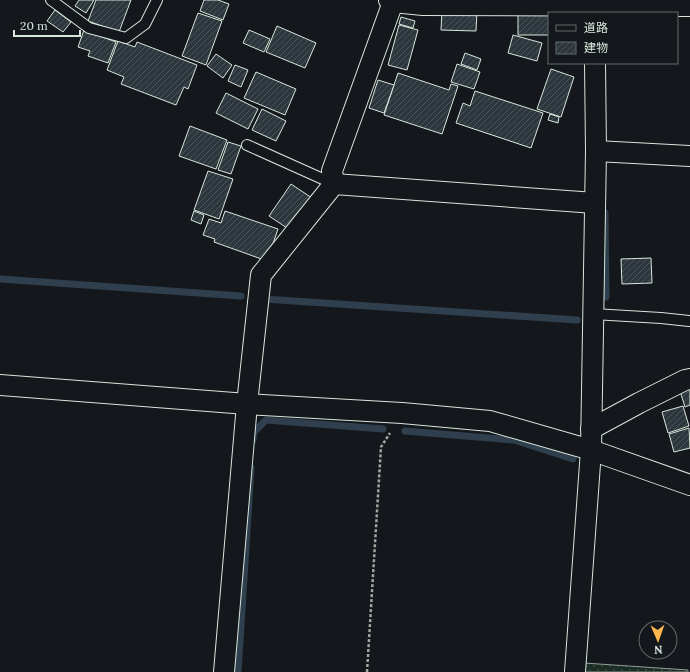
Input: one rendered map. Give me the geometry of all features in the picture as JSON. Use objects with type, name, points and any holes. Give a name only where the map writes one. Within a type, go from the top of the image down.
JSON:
[{"type":"street","points":[[224,672],[246,404],[260,275],[334,184],[332,171],[391,1],[423,5],[690,6]]},
{"type":"street","points":[[575,672],[591,450],[596,151],[595,64]]},
{"type":"street","points":[[596,151],[690,156]]},
{"type":"street","points":[[334,184],[595,203]]},
{"type":"street","points":[[591,429],[639,403],[685,380],[690,379]]},
{"type":"street","points":[[0,385],[490,421],[591,450],[690,485]]},
{"type":"lane","points":[[51,0],[89,28],[126,38],[145,24],[157,0]]},
{"type":"lane","points":[[247,145],[334,184]]},
{"type":"lane","points":[[593,314],[689,321]]},
{"type":"path","points":[[367,672],[381,447],[402,414]]},
{"type":"green space","points":[[584,663],[688,670],[688,672],[583,672]]},
{"type":"building","points":[[79,0],[94,0],[86,13],[75,6]]},
{"type":"building","points":[[96,0],[131,0],[119,32],[88,21]]},
{"type":"building","points":[[204,0],[218,0],[229,4],[223,20],[200,11]]},
{"type":"building","points":[[55,10],[71,22],[63,32],[47,21]]},
{"type":"building","points":[[442,10],[477,11],[476,31],[441,30]]},
{"type":"building","points":[[198,13],[222,21],[206,65],[182,56]]},
{"type":"building","points":[[518,14],[548,14],[548,35],[518,35]]},
{"type":"building","points":[[401,17],[415,21],[413,28],[399,24]]},
{"type":"building","points":[[399,25],[418,30],[407,70],[388,65]]},
{"type":"building","points":[[277,26],[316,43],[305,68],[266,52]]},
{"type":"building","points":[[84,30],[116,42],[108,63],[88,56],[90,51],[78,47]]},
{"type":"building","points":[[249,30],[270,39],[264,52],[243,43]]},
{"type":"building","points":[[513,35],[542,43],[537,61],[508,53]]},
{"type":"building","points":[[118,41],[135,47],[137,42],[197,65],[188,89],[184,87],[176,105],[121,84],[124,77],[107,70]]},
{"type":"building","points":[[465,53],[481,59],[477,70],[461,64]]},
{"type":"building","points":[[216,54],[232,65],[223,78],[207,66]]},
{"type":"building","points":[[457,64],[480,72],[474,89],[451,82]]},
{"type":"building","points":[[235,65],[248,70],[241,87],[228,81]]},
{"type":"building","points":[[551,69],[574,77],[561,117],[537,109]]},
{"type":"building","points":[[256,72],[296,89],[285,115],[244,98]]},
{"type":"building","points":[[398,73],[449,90],[451,84],[458,86],[442,134],[384,115]]},
{"type":"building","points":[[378,80],[394,85],[384,113],[369,108]]},
{"type":"building","points":[[475,91],[543,113],[531,148],[456,123],[463,103],[470,106]]},
{"type":"building","points":[[226,93],[258,109],[248,129],[216,113]]},
{"type":"building","points":[[262,109],[286,121],[276,141],[252,130]]},
{"type":"building","points":[[550,114],[559,117],[558,123],[548,120]]},
{"type":"building","points":[[190,126],[227,140],[216,169],[179,156]]},
{"type":"building","points":[[228,142],[241,146],[231,174],[218,170]]},
{"type":"building","points":[[208,171],[233,179],[219,219],[194,210]]},
{"type":"building","points":[[291,184],[312,198],[290,230],[269,216]]},
{"type":"building","points":[[194,211],[204,215],[201,224],[191,220]]},
{"type":"building","points":[[225,211],[278,229],[267,261],[214,242],[215,239],[203,235],[209,219],[221,223]]},
{"type":"building","points":[[651,258],[652,283],[622,284],[621,259]]},
{"type":"building","points":[[690,388],[690,405],[685,407],[680,391]]},
{"type":"building","points":[[683,406],[689,426],[668,433],[662,412]]},
{"type":"building","points":[[689,428],[690,448],[674,452],[669,434]]},
{"type":"waterway","points":[[605,213],[606,297]]},
{"type":"waterway","points":[[0,279],[241,296]]},
{"type":"waterway","points":[[264,299],[577,320]]},
{"type":"waterway","points":[[253,440],[254,432],[266,420],[383,429]]},
{"type":"waterway","points":[[405,431],[514,440],[573,459]]},
{"type":"waterway","points":[[238,672],[251,468]]}]
